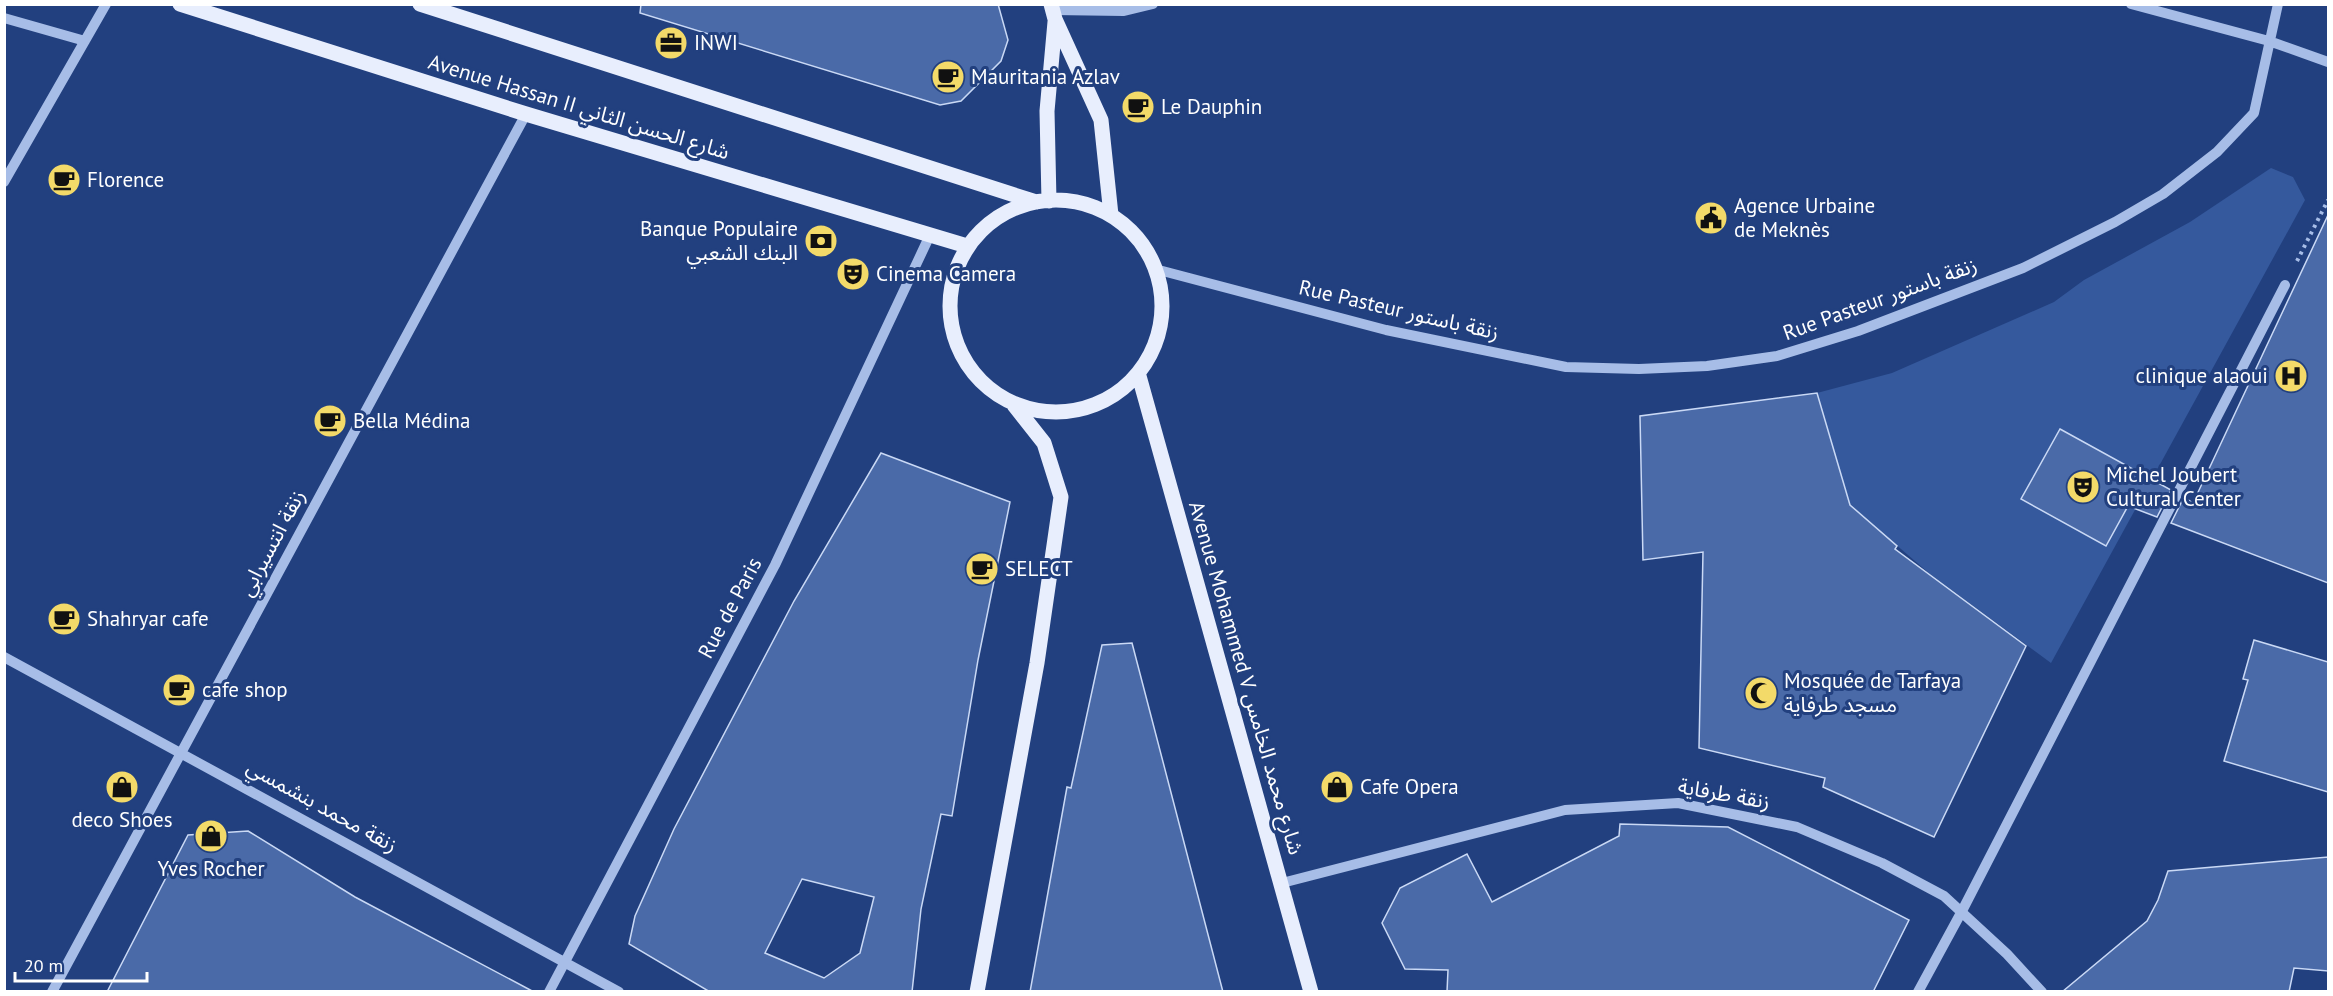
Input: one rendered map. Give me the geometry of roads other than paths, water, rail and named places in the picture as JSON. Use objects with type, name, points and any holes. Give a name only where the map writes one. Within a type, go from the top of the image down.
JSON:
[{"type":"main road","name":"Avenue Hassan II شارع الحسن الثاني","points":[[180,4],[526,114],[967,246]]},
{"type":"main road","points":[[420,4],[1042,201]]},
{"type":"main road","points":[[1042,201],[1053,11]]},
{"type":"main road","points":[[1053,11],[1101,120],[1111,215]]},
{"type":"main road","points":[[1063,200],[1090,206],[1111,215],[1143,246],[1155,269],[1162,294],[1161,324],[1152,353],[1139,376],[1110,399],[1079,411],[1047,413],[1014,405],[991,392],[972,373],[958,349],[953,332],[950,296],[955,270],[967,246],[986,225],[1009,210],[1042,201],[1063,200]]},
{"type":"main road","name":"Avenue Mohammed V شارع محمد الخامس","points":[[1139,376],[1311,992]]},
{"type":"main road","points":[[977,992],[1037,663],[1061,497],[1044,443],[1014,405]]},
{"type":"street","points":[[4,182],[106,4]]},
{"type":"street","points":[[1053,11],[1124,11],[1153,4]]},
{"type":"street","points":[[2131,4],[2269,41],[2328,62]]},
{"type":"street","name":"Rue Pasteur زنقة باستور","points":[[1155,269],[1386,330],[1566,367],[1639,369],[1707,366],[1777,356],[1858,332],[2023,268],[2115,222],[2163,194],[2217,152],[2254,113],[2278,4]]},
{"type":"street","points":[[4,18],[85,41]]},
{"type":"street","name":"زنقة انتسيرابي","points":[[52,992],[526,114]]},
{"type":"street","name":"Rue de Paris","points":[[549,992],[775,566],[930,235]]},
{"type":"street","points":[[1918,992],[2285,285]]},
{"type":"street","name":"زنقة محمد بنشمسي","points":[[4,657],[183,752],[619,992]]},
{"type":"street","name":"زنقة طرفاية","points":[[1282,884],[1565,810],[1678,803],[1797,827],[1882,863],[1944,896],[1962,911],[2042,992]]},
{"type":"place","name":"INWI","points":[[671,43]]},
{"type":"place","name":"Mauritania Azlav","points":[[948,77]]},
{"type":"place","name":"Le Dauphin","points":[[1138,107]]},
{"type":"place","name":"Florence","points":[[64,180]]},
{"type":"place","name":"Agence Urbaine de Meknès","points":[[1711,218]]},
{"type":"place","name":"Banque Populaire البنك الشعبي","points":[[821,241]]},
{"type":"place","name":"Cinema Camera","points":[[853,274]]},
{"type":"place","name":"clinique alaoui","points":[[2291,376]]},
{"type":"place","name":"Bella Médina","points":[[330,421]]},
{"type":"place","name":"Michel Joubert Cultural Center","points":[[2083,487]]},
{"type":"place","name":"SELECT","points":[[982,569]]},
{"type":"place","name":"Shahryar cafe","points":[[64,619]]},
{"type":"place","name":"cafe shop","points":[[179,690]]},
{"type":"place","name":"Mosquée de Tarfaya مسجد طرفاية","points":[[1761,693]]},
{"type":"place","name":"deco Shoes","points":[[122,787]]},
{"type":"place","name":"Cafe Opera","points":[[1337,787]]},
{"type":"place","name":"Yves Rocher","points":[[211,836]]}]
